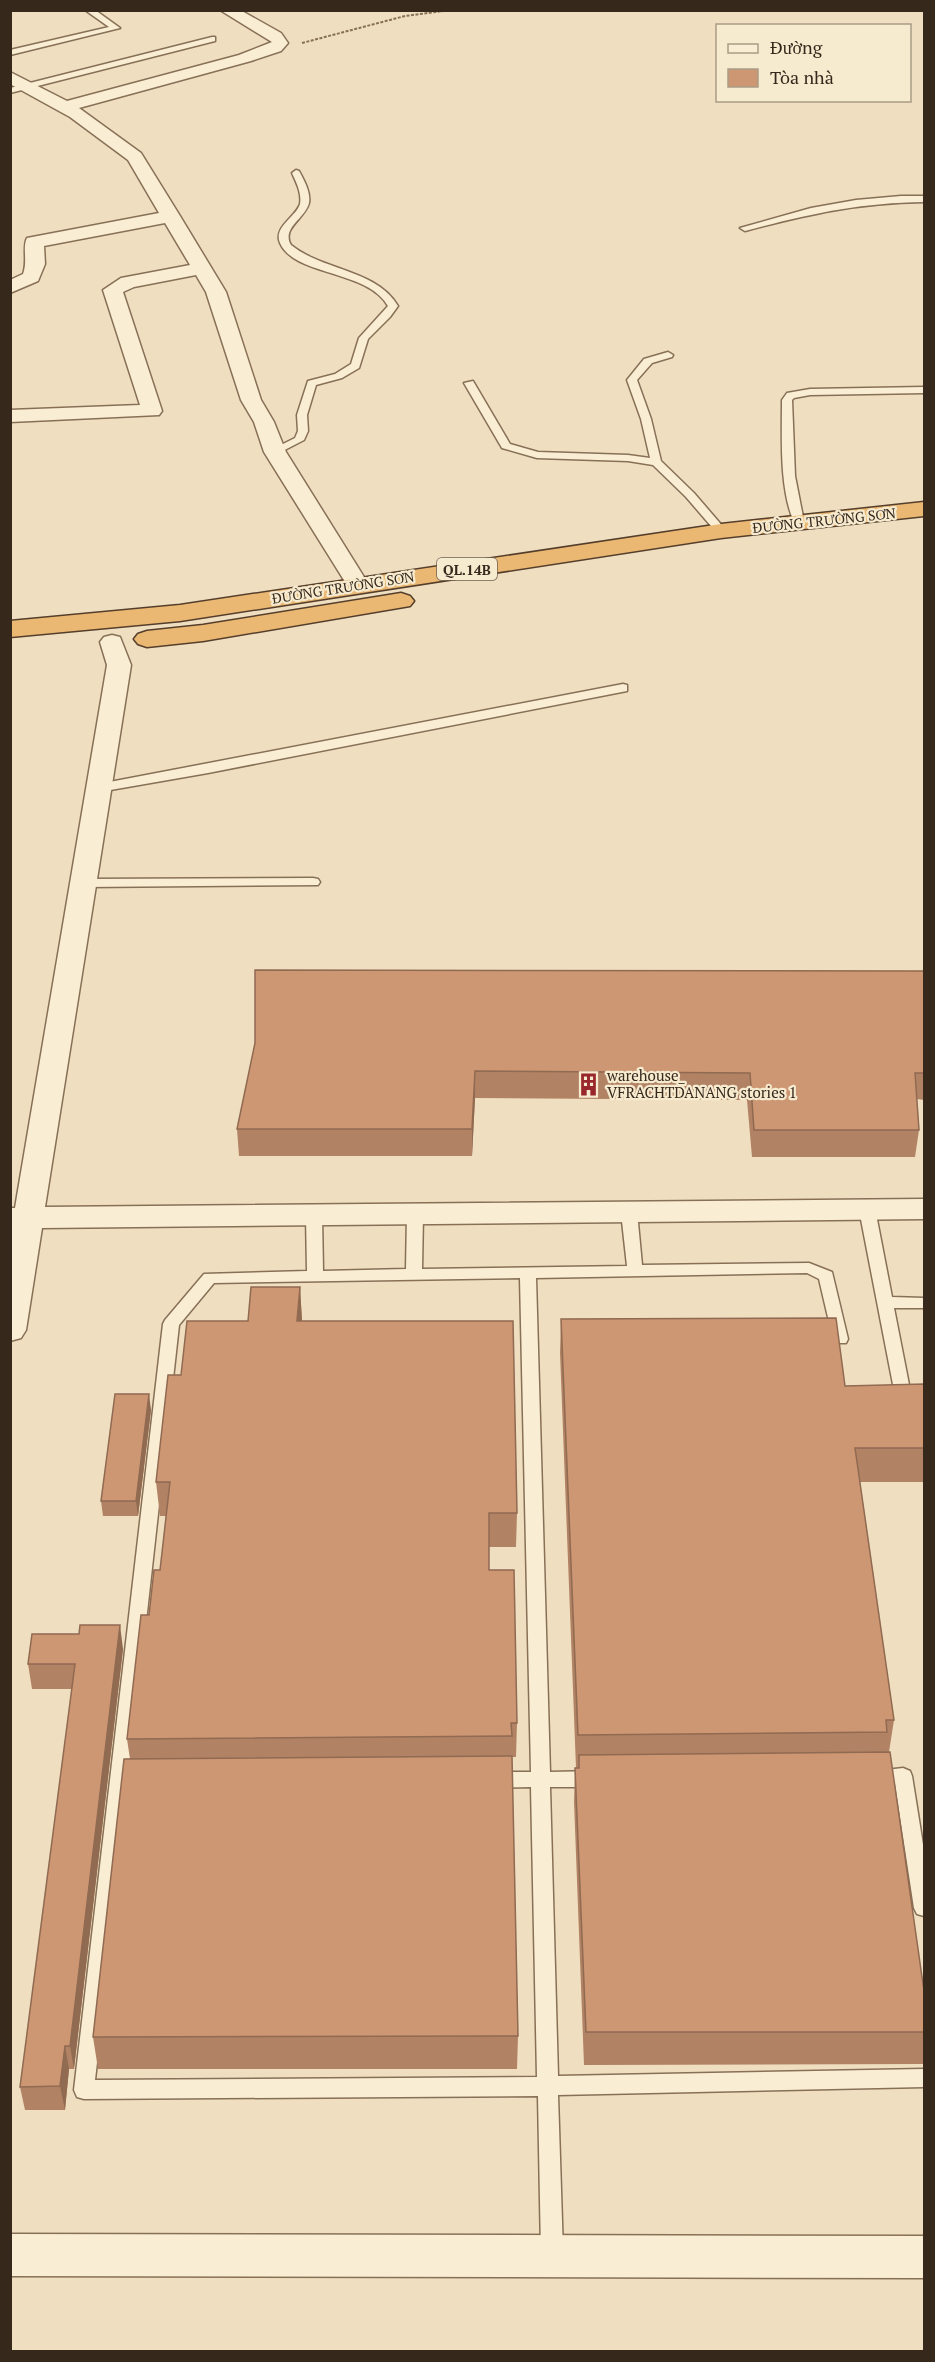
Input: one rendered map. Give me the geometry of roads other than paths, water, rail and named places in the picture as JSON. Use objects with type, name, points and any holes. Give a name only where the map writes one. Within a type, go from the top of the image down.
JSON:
[{"type":"highway","name":"ĐƯỜNG TRƯỜNG SƠN","points":[[10,629],[180,613],[721,531],[924,509]]},
{"type":"highway","name":"ĐƯỜNG TRƯỜNG SƠN","points":[[10,651],[203,633],[471,590],[791,545],[924,532]]},
{"type":"street","points":[[64,107],[234,62],[275,48],[280,42],[275,36],[227,10]]},
{"type":"street","points":[[10,77],[19,89],[64,107],[135,158],[216,292],[250,400],[264,422],[275,452],[358,585]]},
{"type":"street","points":[[10,287],[31,276],[36,264],[34,242],[171,216]]},
{"type":"street","points":[[10,416],[152,411],[113,290],[128,282],[202,268]]},
{"type":"street","points":[[10,1330],[20,1218],[85,883],[119,665],[112,642]]},
{"type":"street","points":[[20,1218],[924,1209]]},
{"type":"street","points":[[10,2255],[924,2257]]},
{"type":"lane","points":[[11,53],[117,28],[89,10]]},
{"type":"lane","points":[[19,89],[212,39]]},
{"type":"lane","points":[[275,452],[299,440],[303,431],[302,415],[312,383],[352,369],[358,364],[360,345],[364,338],[390,312],[393,306],[391,299],[380,288],[314,265],[285,245],[283,238],[285,231],[298,216],[304,202],[296,173]]},
{"type":"lane","points":[[745,228],[790,214],[840,204],[889,198],[924,199]]},
{"type":"lane","points":[[668,355],[648,361],[632,380],[646,419],[656,462],[690,495],[721,531]]},
{"type":"lane","points":[[469,383],[506,446],[537,455],[628,458],[656,462]]},
{"type":"lane","points":[[800,522],[790,492],[788,468],[787,400],[791,395],[810,392],[924,390]]},
{"type":"lane","points":[[99,788],[624,688]]},
{"type":"lane","points":[[85,883],[313,882]]},
{"type":"lane","points":[[867,1209],[904,1400]]},
{"type":"lane","points":[[629,1212],[635,1271]]},
{"type":"lane","points":[[414,1274],[415,1215]]},
{"type":"lane","points":[[314,1216],[315,1276]]},
{"type":"lane","points":[[840,1339],[826,1276],[809,1268],[210,1278],[171,1324],[84,2090],[548,2086],[924,2078]]},
{"type":"lane","points":[[528,1273],[552,2257]]},
{"type":"lane","points":[[885,1302],[924,1303]]},
{"type":"lane","points":[[856,1777],[903,1776],[924,1908]]},
{"type":"lane","points":[[470,1780],[610,1779]]},
{"type":"lane","points":[[119,1783],[142,1783]]},
{"type":"place","name":"warehouse_ VFRACHTDANANG stories 1","points":[[589,1084]]}]
